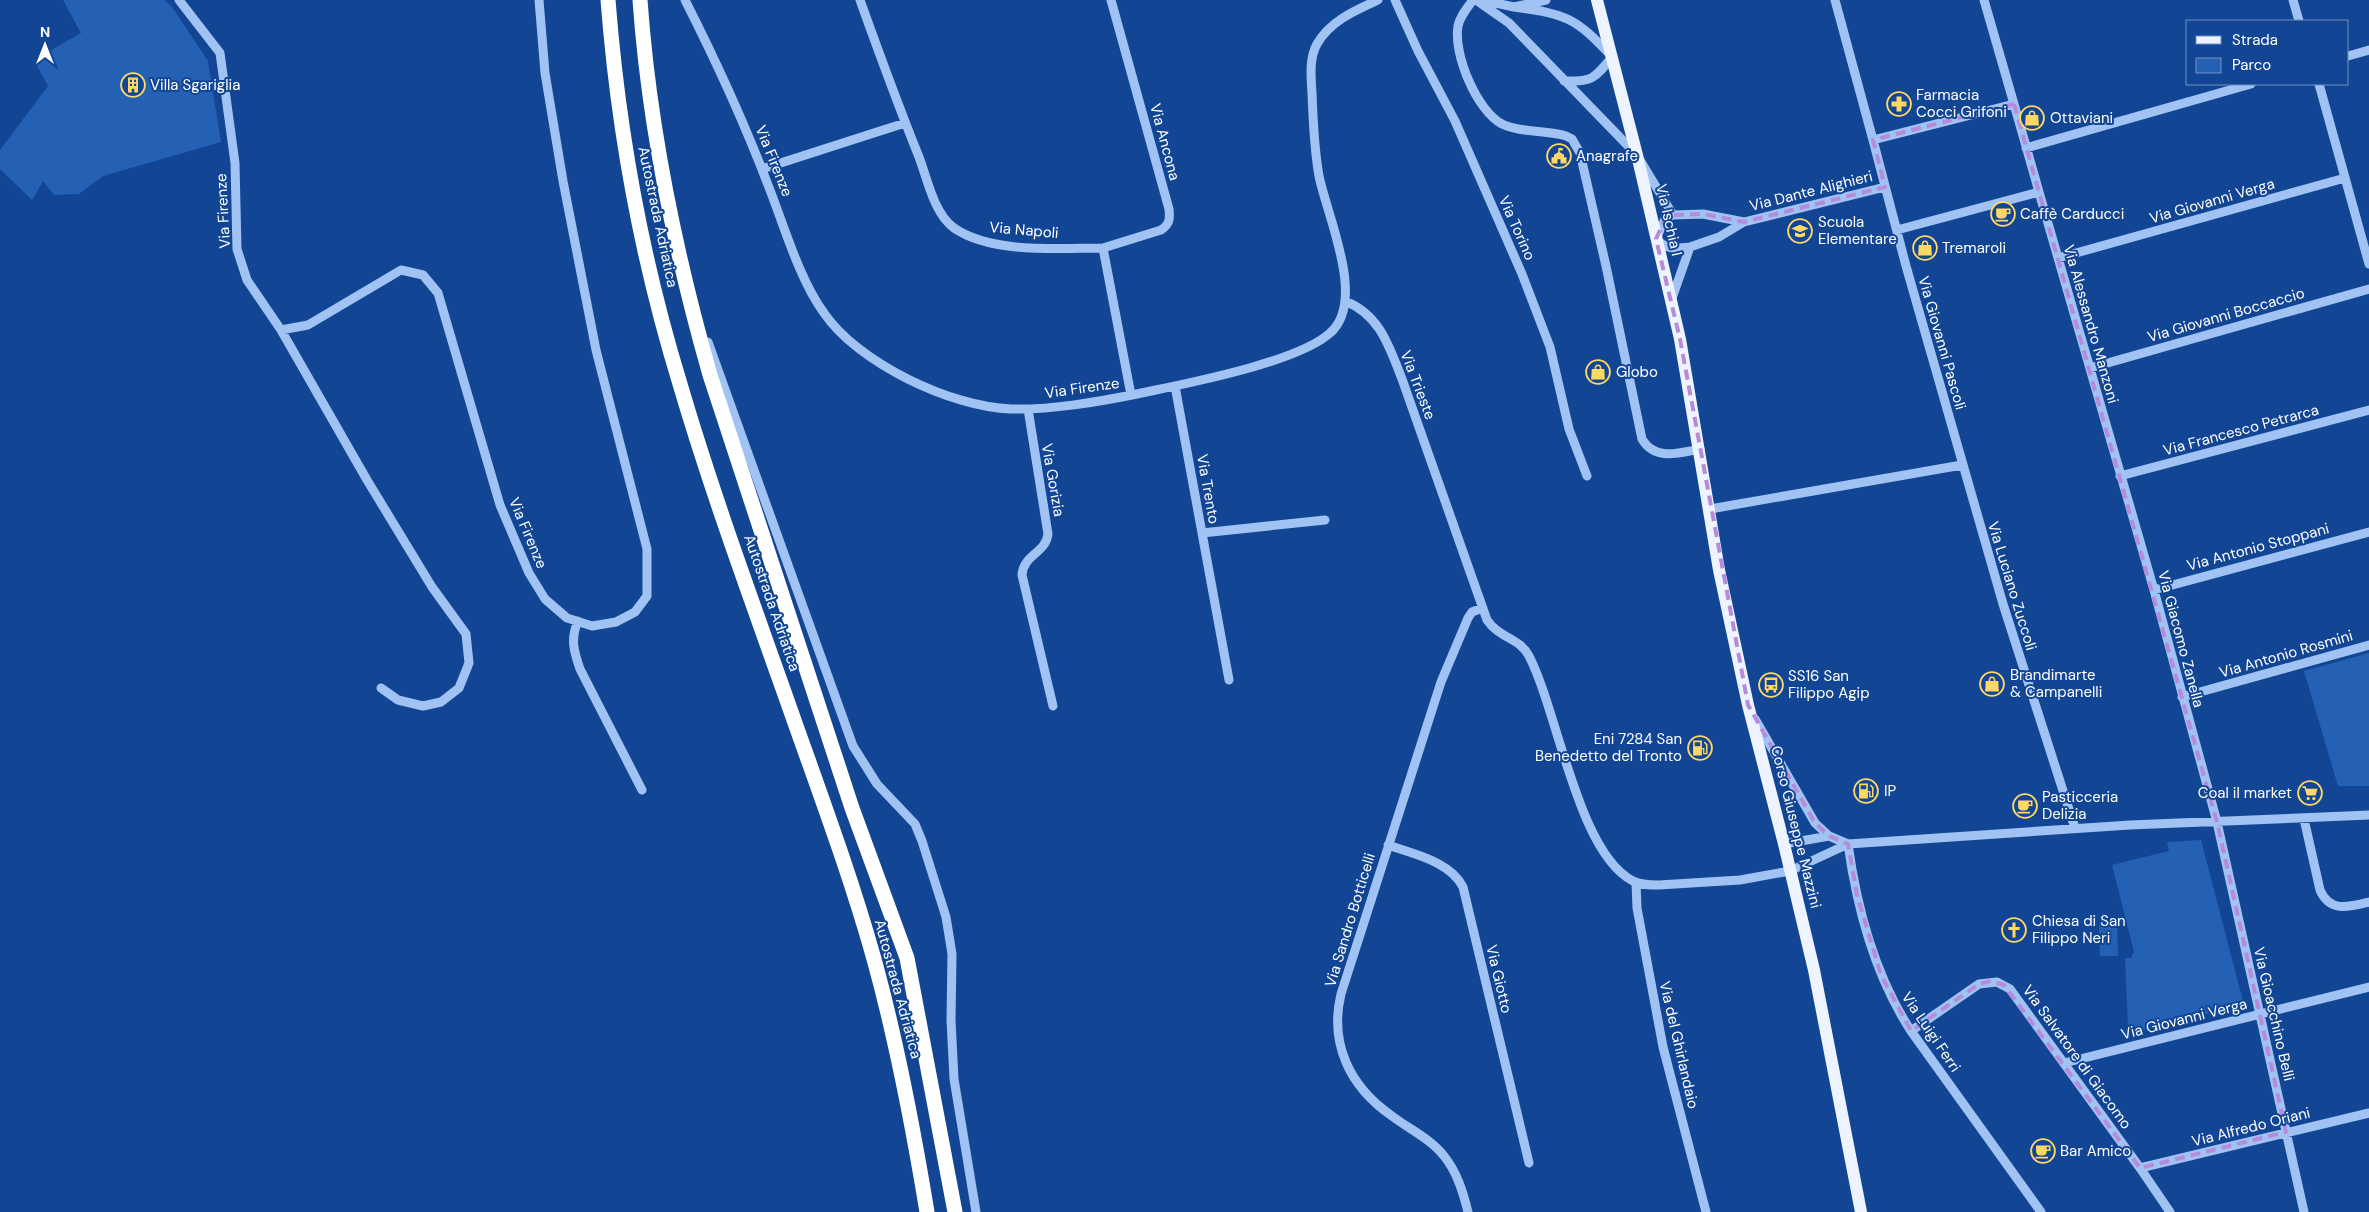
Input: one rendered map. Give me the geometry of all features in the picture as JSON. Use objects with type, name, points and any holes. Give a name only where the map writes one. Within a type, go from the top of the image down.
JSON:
[{"type":"highway","name":"Autostrada Adriatica","points":[[608,0],[614,74],[628,162],[672,356],[733,546],[827,811],[874,957],[904,1080],[927,1212]]},
{"type":"highway","name":"Autostrada Adriatica","points":[[640,0],[646,72],[660,162],[687,284],[717,396],[852,808],[907,958],[955,1212]]},
{"type":"main road","name":"Via Ischia I","points":[[1597,0],[1637,155],[1671,301],[1700,450]]},
{"type":"main road","name":"Corso Giuseppe Mazzini","points":[[1700,450],[1720,570],[1748,704],[1784,844],[1819,994],[1860,1212]]},
{"type":"street","name":"Via Firenze","points":[[179,0],[220,53],[234,163],[237,249],[247,280],[281,330],[308,325],[401,270],[423,275],[438,293],[500,505],[529,573],[545,599],[567,618],[592,626],[616,622],[634,612],[647,596],[647,549],[596,350],[545,73],[539,0]]},
{"type":"street","name":"Via Firenze","points":[[685,0],[734,100],[810,289],[823,313],[841,334],[882,364],[928,388],[991,407],[1028,409],[1131,395],[1175,386],[1276,359],[1314,344],[1335,328],[1342,315],[1345,301],[1344,270],[1322,187],[1315,150],[1312,65],[1317,44],[1326,32],[1348,15],[1378,0]]},
{"type":"street","name":"Via Napoli","points":[[860,0],[937,204],[954,228],[973,237],[996,244],[1056,248],[1103,248]]},
{"type":"street","name":"Via Ancona","points":[[1103,248],[1161,230],[1168,224],[1170,219],[1169,209],[1111,0]]},
{"type":"street","name":"Via Torino","points":[[1395,0],[1414,44],[1455,121],[1522,274],[1550,347],[1569,430],[1587,476]]},
{"type":"street","points":[[1656,239],[1665,219],[1672,215],[1637,155],[1509,23],[1475,0],[1462,15],[1457,35],[1461,56],[1480,102],[1487,112],[1501,123],[1516,128],[1566,136],[1572,139],[1580,153],[1642,439],[1650,450],[1657,453],[1671,454],[1700,450]]},
{"type":"street","points":[[1482,0],[1547,12],[1578,23],[1612,57],[1597,76],[1579,81],[1564,80]]},
{"type":"street","points":[[1514,7],[1546,0]]},
{"type":"street","points":[[1835,0],[1873,140],[2014,104],[1984,0]]},
{"type":"street","points":[[2293,0],[2299,20]]},
{"type":"street","points":[[2349,56],[2369,50]]},
{"type":"street","points":[[2026,148],[2248,85]]},
{"type":"street","points":[[2319,85],[2369,264]]},
{"type":"street","name":"Via Alessandro Manzoni","points":[[2014,104],[2117,463]]},
{"type":"street","points":[[762,169],[905,123]]},
{"type":"street","name":"Via Giovanni Pascoli","points":[[1873,140],[1896,230],[1962,465]]},
{"type":"street","name":"Via Giovanni Verga","points":[[2058,258],[2346,178]]},
{"type":"street","name":"Via Dante Alighieri","points":[[1656,239],[1664,247],[1673,249],[1690,247],[1719,237],[1744,222],[1885,188]]},
{"type":"street","points":[[1896,230],[2039,192]]},
{"type":"street","name":"Via Dante Alighieri","points":[[1672,215],[1703,214],[1744,222]]},
{"type":"street","points":[[1671,301],[1690,247]]},
{"type":"street","points":[[1103,248],[1131,395]]},
{"type":"street","points":[[687,284],[853,746],[876,784],[915,824],[925,851],[951,941],[951,1028],[954,1079],[976,1212]]},
{"type":"street","name":"Via Giovanni Boccaccio","points":[[2090,368],[2369,289]]},
{"type":"street","name":"Via Trieste","points":[[1345,301],[1366,311],[1380,330],[1402,379],[1482,608]]},
{"type":"street","points":[[281,330],[372,488],[432,587],[466,634],[469,663],[459,688],[441,702],[423,706],[398,700],[381,688]]},
{"type":"street","name":"Via Trento","points":[[1175,386],[1202,533],[1326,520]]},
{"type":"street","name":"Via Gorizia","points":[[1028,409],[1048,534],[1046,545],[1023,565],[1022,576],[1053,706]]},
{"type":"street","name":"Via Francesco Petrarca","points":[[2120,476],[2369,410]]},
{"type":"street","name":"Via Giacomo Zanella","points":[[2117,463],[2154,590],[2217,822]]},
{"type":"street","points":[[1710,509],[1962,465]]},
{"type":"street","name":"Via Luciano Zuccoli","points":[[1962,465],[2019,656],[2075,828]]},
{"type":"street","name":"Via Antonio Stoppani","points":[[2154,590],[2369,532]]},
{"type":"street","points":[[1202,533],[1229,680]]},
{"type":"street","points":[[1482,608],[1498,634],[1516,641],[1527,652],[1541,685],[1590,830],[1609,860],[1626,877],[1636,883],[1659,885],[1722,882],[1790,871],[1848,844],[2075,828],[2369,815]]},
{"type":"street","name":"Via Sandro Botticelli","points":[[1468,1212],[1456,1175],[1443,1155],[1375,1102],[1352,1074],[1339,1043],[1337,1015],[1341,994],[1388,845],[1450,660],[1468,618],[1472,612],[1482,608]]},
{"type":"street","points":[[578,621],[573,639],[574,651],[580,669],[642,790]]},
{"type":"street","name":"Via Antonio Rosmini","points":[[2182,697],[2369,645]]},
{"type":"street","points":[[1748,704],[1809,814],[1829,836],[1848,844]]},
{"type":"street","points":[[2304,819],[2320,890],[2325,900],[2336,907],[2344,908],[2369,902]]},
{"type":"street","name":"Via Gioacchino Belli","points":[[2217,822],[2304,1212]]},
{"type":"street","points":[[1784,844],[1829,836]]},
{"type":"street","name":"Via Luigi Ferri","points":[[1848,844],[1857,895],[1878,968],[1887,992],[1911,1031],[2042,1212]]},
{"type":"street","name":"Via Giotto","points":[[1388,845],[1441,865],[1452,873],[1462,888],[1529,1163]]},
{"type":"street","name":"Via del Ghirlandaio","points":[[1636,883],[1637,908],[1663,1047],[1706,1212]]},
{"type":"street","name":"Via Salvatore di Giacomo","points":[[1911,1031],[1979,984],[1997,982],[2013,993],[2170,1212]]},
{"type":"street","name":"Via Giovanni Verga","points":[[2064,1063],[2369,988]]},
{"type":"street","name":"Via Alfredo Oriani","points":[[2140,1168],[2369,1113]]},
{"type":"highlighted area","points":[[2014,104],[2217,822],[2286,1132],[2140,1168],[2004,985],[1991,981],[1979,984],[1911,1031],[1881,975],[1857,895],[1848,844],[1829,836],[1815,823],[1748,705],[1680,339],[1656,239],[1665,219],[1673,215],[1703,214],[1744,222],[1885,187],[1873,140]]},
{"type":"green space","points":[[63,0],[164,0],[172,7],[208,61],[221,142],[103,176],[79,194],[54,195],[43,181],[32,200],[0,169],[0,150],[48,86],[34,60],[81,33]]},
{"type":"green space","points":[[2369,653],[2369,786],[2338,786],[2304,671]]},
{"type":"green space","points":[[2201,840],[2244,1005],[2130,1033],[2128,1027],[2125,958],[2131,958],[2134,952],[2112,865],[2169,851],[2167,842]]},
{"type":"green space","points":[[2117,921],[2118,956],[2100,956],[2099,922]]},
{"type":"place","name":"Villa Sgariglia","points":[[133,85]]},
{"type":"place","name":"Farmacia Cocci Grifoni","points":[[1899,104]]},
{"type":"place","name":"Ottaviani","points":[[2032,118]]},
{"type":"place","name":"Anagrafe","points":[[1559,156]]},
{"type":"place","name":"Caffè Carducci","points":[[2003,214]]},
{"type":"place","name":"Scuola Elementare","points":[[1800,231]]},
{"type":"place","name":"Tremaroli","points":[[1925,248]]},
{"type":"place","name":"Globo","points":[[1598,372]]},
{"type":"place","name":"Brandimarte & Campanelli","points":[[1992,684]]},
{"type":"place","name":"SS16 San Filippo Agip","points":[[1771,685]]},
{"type":"place","name":"Eni 7284 San Benedetto del Tronto","points":[[1700,748]]},
{"type":"place","name":"IP","points":[[1866,791]]},
{"type":"place","name":"Coal il market","points":[[2310,793]]},
{"type":"place","name":"Pasticceria Delizia","points":[[2025,806]]},
{"type":"place","name":"Chiesa di San Filippo Neri","points":[[2014,930]]},
{"type":"place","name":"Bar Amico","points":[[2043,1151]]}]
